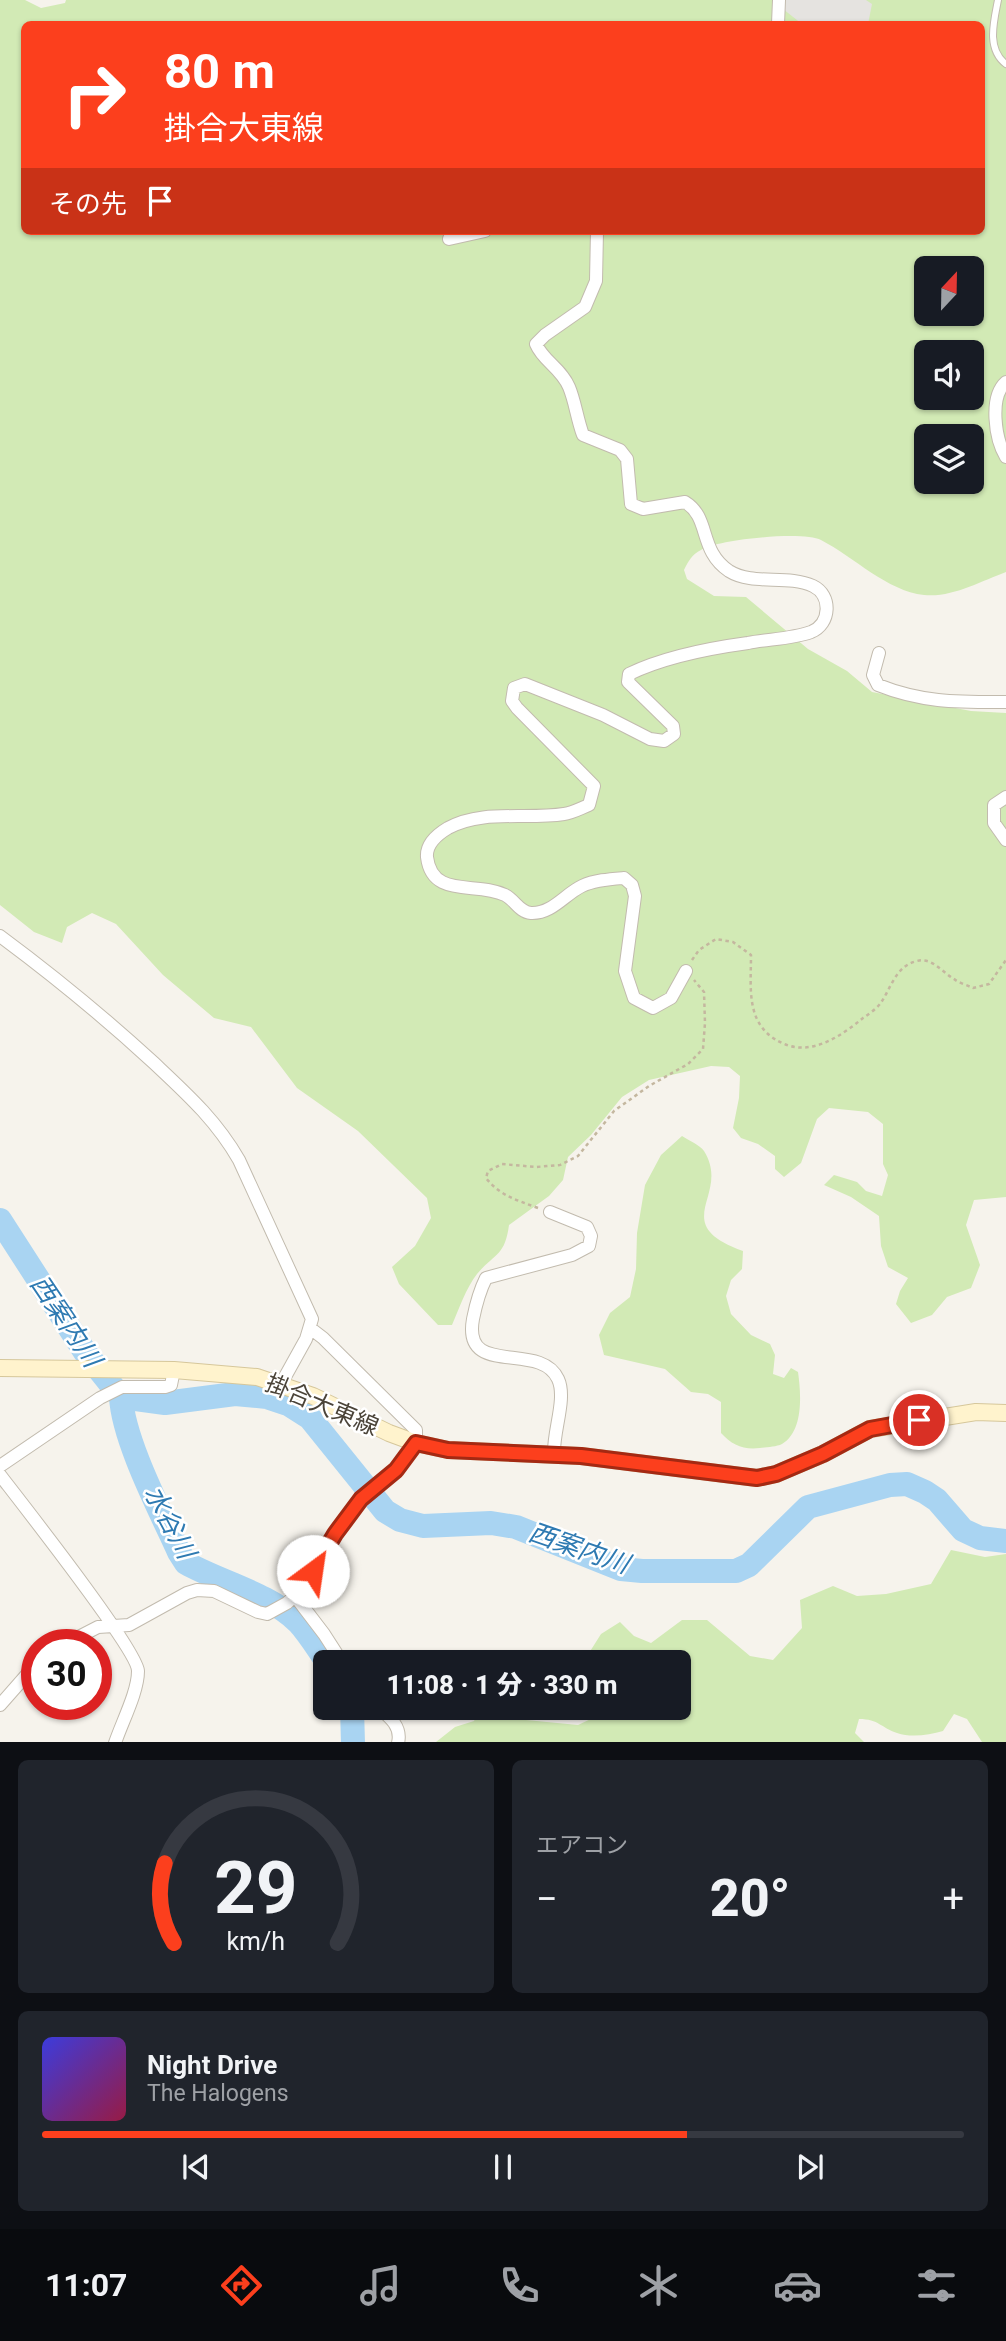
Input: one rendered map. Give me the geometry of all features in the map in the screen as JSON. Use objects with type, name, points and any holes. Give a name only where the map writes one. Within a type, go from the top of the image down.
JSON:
[{"type":"main road","name":"掛合大東線","points":[[0,1368],[174,1370],[257,1377],[281,1384],[416,1443],[448,1450],[554,1454],[757,1478],[776,1474],[823,1454],[870,1429],[976,1412],[1006,1413]]},
{"type":"street","points":[[778,21],[779,0]]},
{"type":"street","points":[[451,235],[449,239],[467,235]]},
{"type":"street","points":[[597,235],[596,281],[585,307],[544,335],[536,344],[541,355],[557,367],[569,387],[583,435],[620,450],[627,459],[631,504],[643,509],[685,502],[696,509],[711,554],[726,568],[739,577],[814,586],[823,595],[828,607],[824,621],[813,631],[649,664],[629,674],[628,682],[673,726],[674,734],[664,741],[650,738],[603,715],[525,684],[514,688],[512,701],[517,708],[594,786],[589,805],[565,814],[470,818],[446,829],[430,843],[427,853],[431,873],[441,883],[479,887],[506,896],[523,911],[533,913],[550,908],[582,886],[624,878],[632,885],[635,896],[625,971],[634,998],[653,1008],[671,998],[686,971]]},
{"type":"street","points":[[1006,382],[998,393],[995,418],[1006,457]]},
{"type":"street","points":[[879,653],[873,675],[878,685],[904,695],[945,702],[1006,702]]},
{"type":"street","points":[[1006,797],[994,804],[994,823],[1006,841]]},
{"type":"street","points":[[0,936],[110,1022],[203,1109],[224,1135],[239,1160],[312,1320],[281,1384]]},
{"type":"street","points":[[550,1212],[587,1227],[591,1236],[589,1245],[572,1255],[486,1278],[477,1294],[471,1332],[475,1345],[485,1353],[542,1363],[553,1370],[562,1393],[553,1440],[554,1454]]},
{"type":"street","points":[[94,1629],[129,1625],[187,1592],[197,1590],[214,1591],[258,1612],[267,1614],[274,1611],[302,1589],[335,1534],[361,1499],[396,1470],[416,1443],[416,1430],[310,1328]]},
{"type":"street","points":[[0,1466],[122,1387],[171,1385],[174,1370]]},
{"type":"street","points":[[0,1475],[114,1626],[139,1668],[137,1684],[115,1742]]},
{"type":"street","points":[[291,1599],[324,1634],[334,1650]]},
{"type":"street","points":[[0,1705],[21,1681]]},
{"type":"street","points":[[392,1720],[400,1736],[398,1742]]},
{"type":"lane","points":[[998,0],[993,45],[997,55],[1006,64]]},
{"type":"path","points":[[550,1212],[505,1196],[486,1178],[488,1171],[502,1164],[536,1167],[560,1165],[578,1156],[614,1111],[649,1086],[688,1064],[703,1049],[704,992],[686,971],[699,950],[716,939],[733,942],[751,955],[751,995],[756,1021],[773,1039],[790,1047],[812,1047],[842,1036],[879,1005],[904,967],[918,960],[932,962],[954,979],[973,988],[989,984],[1006,960]]},
{"type":"green space","points":[[0,0],[25,0],[41,8],[65,3],[66,0],[1006,0],[1006,572],[956,591],[924,595],[897,587],[821,540],[797,536],[742,540],[710,546],[695,554],[684,570],[687,579],[714,596],[746,597],[808,649],[847,671],[872,692],[971,711],[1006,713],[1006,1197],[974,1200],[966,1225],[980,1265],[971,1288],[947,1297],[932,1315],[911,1323],[896,1304],[908,1278],[888,1267],[881,1246],[879,1216],[851,1197],[824,1185],[834,1175],[857,1182],[866,1191],[882,1196],[888,1175],[883,1164],[883,1124],[868,1112],[829,1108],[817,1119],[801,1163],[784,1177],[775,1169],[775,1156],[758,1144],[741,1138],[733,1128],[740,1076],[729,1067],[711,1066],[649,1080],[622,1097],[591,1135],[568,1157],[563,1180],[549,1196],[509,1225],[502,1249],[473,1280],[452,1325],[438,1325],[399,1284],[392,1267],[415,1246],[431,1218],[427,1198],[358,1131],[297,1088],[251,1027],[214,1018],[163,975],[116,924],[92,913],[67,927],[62,943],[34,932],[0,905]]},
{"type":"green space","points":[[682,1136],[704,1151],[711,1167],[704,1219],[708,1230],[720,1241],[743,1251],[742,1269],[731,1280],[726,1296],[731,1314],[751,1335],[770,1344],[775,1355],[773,1374],[784,1378],[791,1368],[798,1372],[798,1421],[789,1438],[780,1445],[754,1448],[734,1444],[721,1433],[721,1402],[708,1394],[691,1392],[665,1369],[604,1355],[599,1335],[610,1313],[630,1297],[636,1269],[637,1233],[645,1185],[661,1155]]},
{"type":"green space","points":[[951,1550],[985,1557],[1006,1554],[1006,1742],[982,1742],[967,1719],[954,1714],[943,1731],[920,1735],[902,1735],[871,1720],[859,1719],[855,1733],[864,1742],[436,1742],[455,1727],[474,1720],[526,1720],[578,1725],[589,1720],[691,1720],[691,1650],[591,1650],[601,1634],[620,1622],[634,1636],[651,1643],[682,1620],[707,1620],[750,1656],[773,1660],[802,1628],[800,1600],[833,1586],[857,1596],[886,1594],[931,1584]]},
{"type":"shaded area","points":[[782,0],[866,0],[872,4],[869,21],[798,21],[783,9]]},
{"type":"waterway","name":"西案内川","points":[[0,1220],[85,1352],[121,1397],[165,1403],[235,1394],[267,1397],[288,1404],[310,1418],[385,1511],[400,1520],[423,1526],[491,1523],[516,1527],[621,1569],[736,1571],[749,1565],[808,1507],[890,1485],[907,1484],[937,1500],[963,1530],[980,1538],[1006,1541]]},
{"type":"waterway","name":"水谷川","points":[[121,1397],[123,1414],[135,1454],[186,1563],[273,1603],[298,1622],[318,1650]]},
{"type":"waterway","name":"水谷川","points":[[352,1720],[353,1742]]},
{"type":"route","points":[[313,1571],[335,1534],[361,1499],[396,1470],[416,1443],[448,1450],[581,1456],[757,1478],[776,1474],[823,1454],[870,1429],[919,1420]]}]
